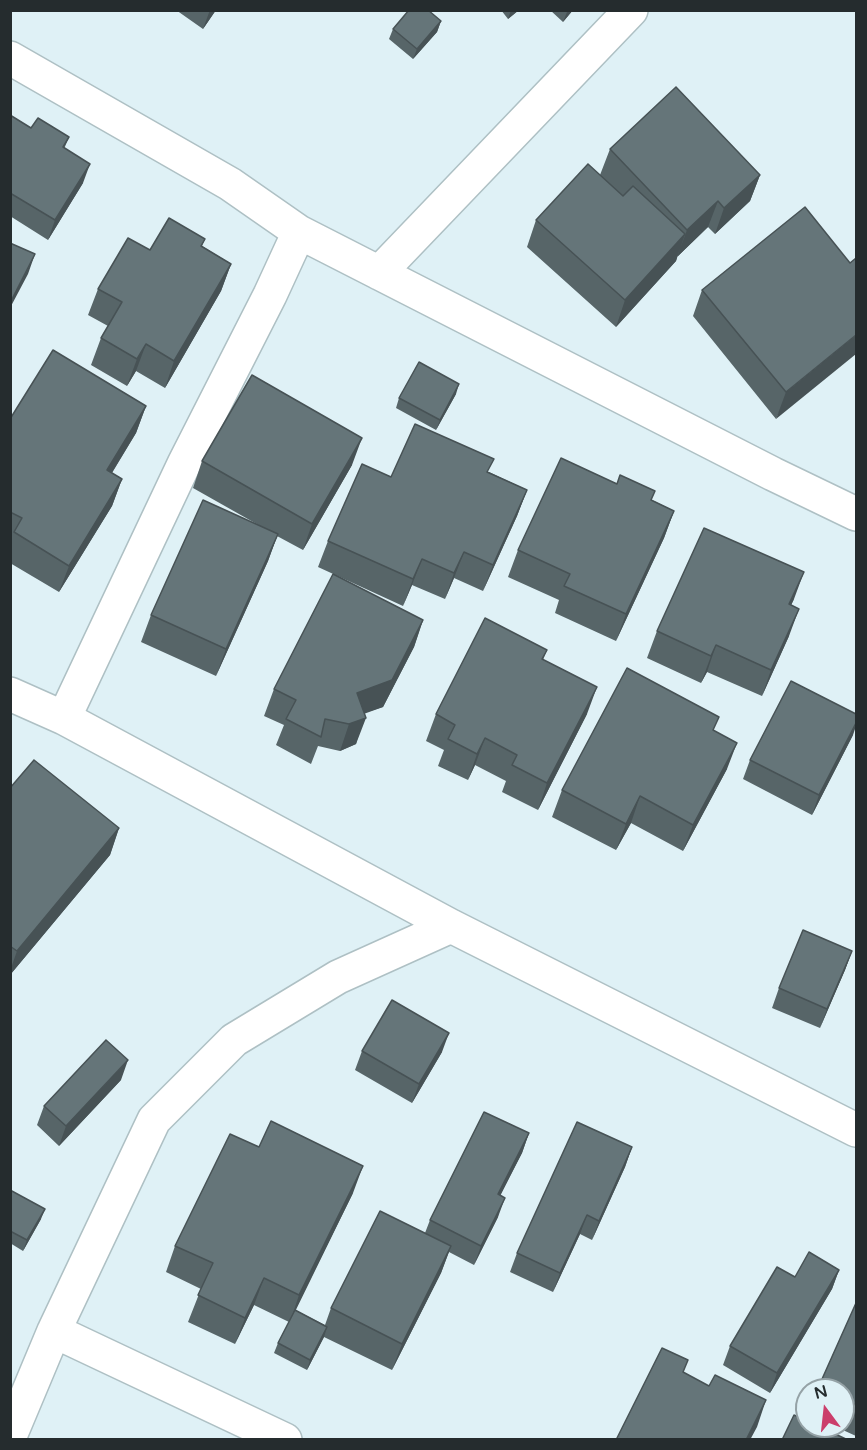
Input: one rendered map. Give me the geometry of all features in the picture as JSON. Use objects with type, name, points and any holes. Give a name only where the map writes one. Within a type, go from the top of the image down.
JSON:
[{"type":"street","points":[[379,273],[631,10]]},
{"type":"street","points":[[10,58],[230,184],[299,232],[773,474],[856,514]]},
{"type":"street","points":[[64,718],[184,464],[270,295],[299,232]]},
{"type":"street","points":[[13,699],[64,718],[451,926],[856,1130]]},
{"type":"street","points":[[10,1436],[54,1331],[154,1120],[234,1040],[338,976],[451,926]]},
{"type":"street","points":[[54,1331],[285,1440]]},
{"type":"building","points":[[409,10],[428,10],[441,21],[417,49],[393,29]]},
{"type":"building","points":[[676,87],[760,175],[724,208],[718,201],[687,230],[610,149]]},
{"type":"building","points":[[10,115],[31,128],[38,118],[69,137],[63,147],[90,164],[55,220],[10,193]]},
{"type":"building","points":[[588,164],[623,196],[633,186],[685,234],[625,300],[536,220]]},
{"type":"building","points":[[805,207],[850,263],[856,258],[856,335],[786,392],[702,290]]},
{"type":"building","points":[[169,218],[205,239],[201,246],[231,264],[174,361],[146,344],[137,359],[101,338],[122,302],[98,289],[128,238],[150,250]]},
{"type":"building","points":[[10,243],[35,254],[10,303]]},
{"type":"building","points":[[53,350],[146,406],[107,470],[122,479],[69,566],[14,532],[22,518],[10,512],[10,419]]},
{"type":"building","points":[[419,362],[459,384],[440,420],[399,398]]},
{"type":"building","points":[[252,375],[362,438],[312,524],[202,461]]},
{"type":"building","points":[[415,424],[494,459],[487,472],[527,490],[493,565],[464,552],[454,573],[422,559],[413,579],[328,541],[362,464],[391,477]]},
{"type":"building","points":[[561,458],[617,484],[620,475],[655,491],[651,500],[674,511],[626,614],[564,586],[570,574],[518,550]]},
{"type":"building","points":[[203,500],[278,534],[226,649],[151,615]]},
{"type":"building","points":[[704,528],[804,572],[789,604],[799,609],[771,670],[716,645],[711,656],[657,631]]},
{"type":"building","points":[[333,574],[423,620],[392,680],[357,693],[366,718],[349,724],[325,719],[321,737],[286,719],[296,700],[274,689]]},
{"type":"building","points":[[485,618],[547,650],[542,659],[597,687],[547,783],[512,765],[517,755],[485,738],[477,754],[448,739],[455,725],[436,714]]},
{"type":"building","points":[[627,668],[719,717],[713,730],[737,743],[693,825],[640,796],[626,824],[562,790]]},
{"type":"building","points":[[791,681],[856,714],[856,723],[819,795],[750,760]]},
{"type":"building","points":[[34,760],[119,828],[17,951],[10,946],[10,788]]},
{"type":"building","points":[[803,930],[852,951],[827,1009],[779,988]]},
{"type":"building","points":[[392,1000],[449,1033],[419,1084],[362,1051]]},
{"type":"building","points":[[106,1040],[128,1060],[66,1126],[44,1106]]},
{"type":"building","points":[[484,1112],[529,1133],[498,1194],[505,1198],[481,1246],[430,1220]]},
{"type":"building","points":[[271,1121],[363,1166],[299,1295],[264,1278],[245,1318],[198,1295],[213,1263],[175,1246],[230,1134],[259,1147]]},
{"type":"building","points":[[577,1122],[632,1147],[599,1221],[587,1215],[560,1273],[517,1253]]},
{"type":"building","points":[[10,1190],[45,1209],[27,1240],[10,1231]]},
{"type":"building","points":[[380,1211],[451,1246],[402,1344],[331,1308]]},
{"type":"building","points":[[809,1252],[839,1270],[777,1373],[730,1346],[777,1267],[795,1277]]},
{"type":"building","points":[[856,1303],[856,1405],[855,1378],[822,1378]]},
{"type":"building","points":[[295,1310],[327,1327],[310,1360],[278,1343]]},
{"type":"building","points":[[662,1348],[688,1360],[683,1372],[709,1386],[715,1375],[766,1400],[746,1440],[616,1440]]},
{"type":"building","points":[[794,1415],[795,1438],[844,1438],[848,1440],[782,1440]]}]
